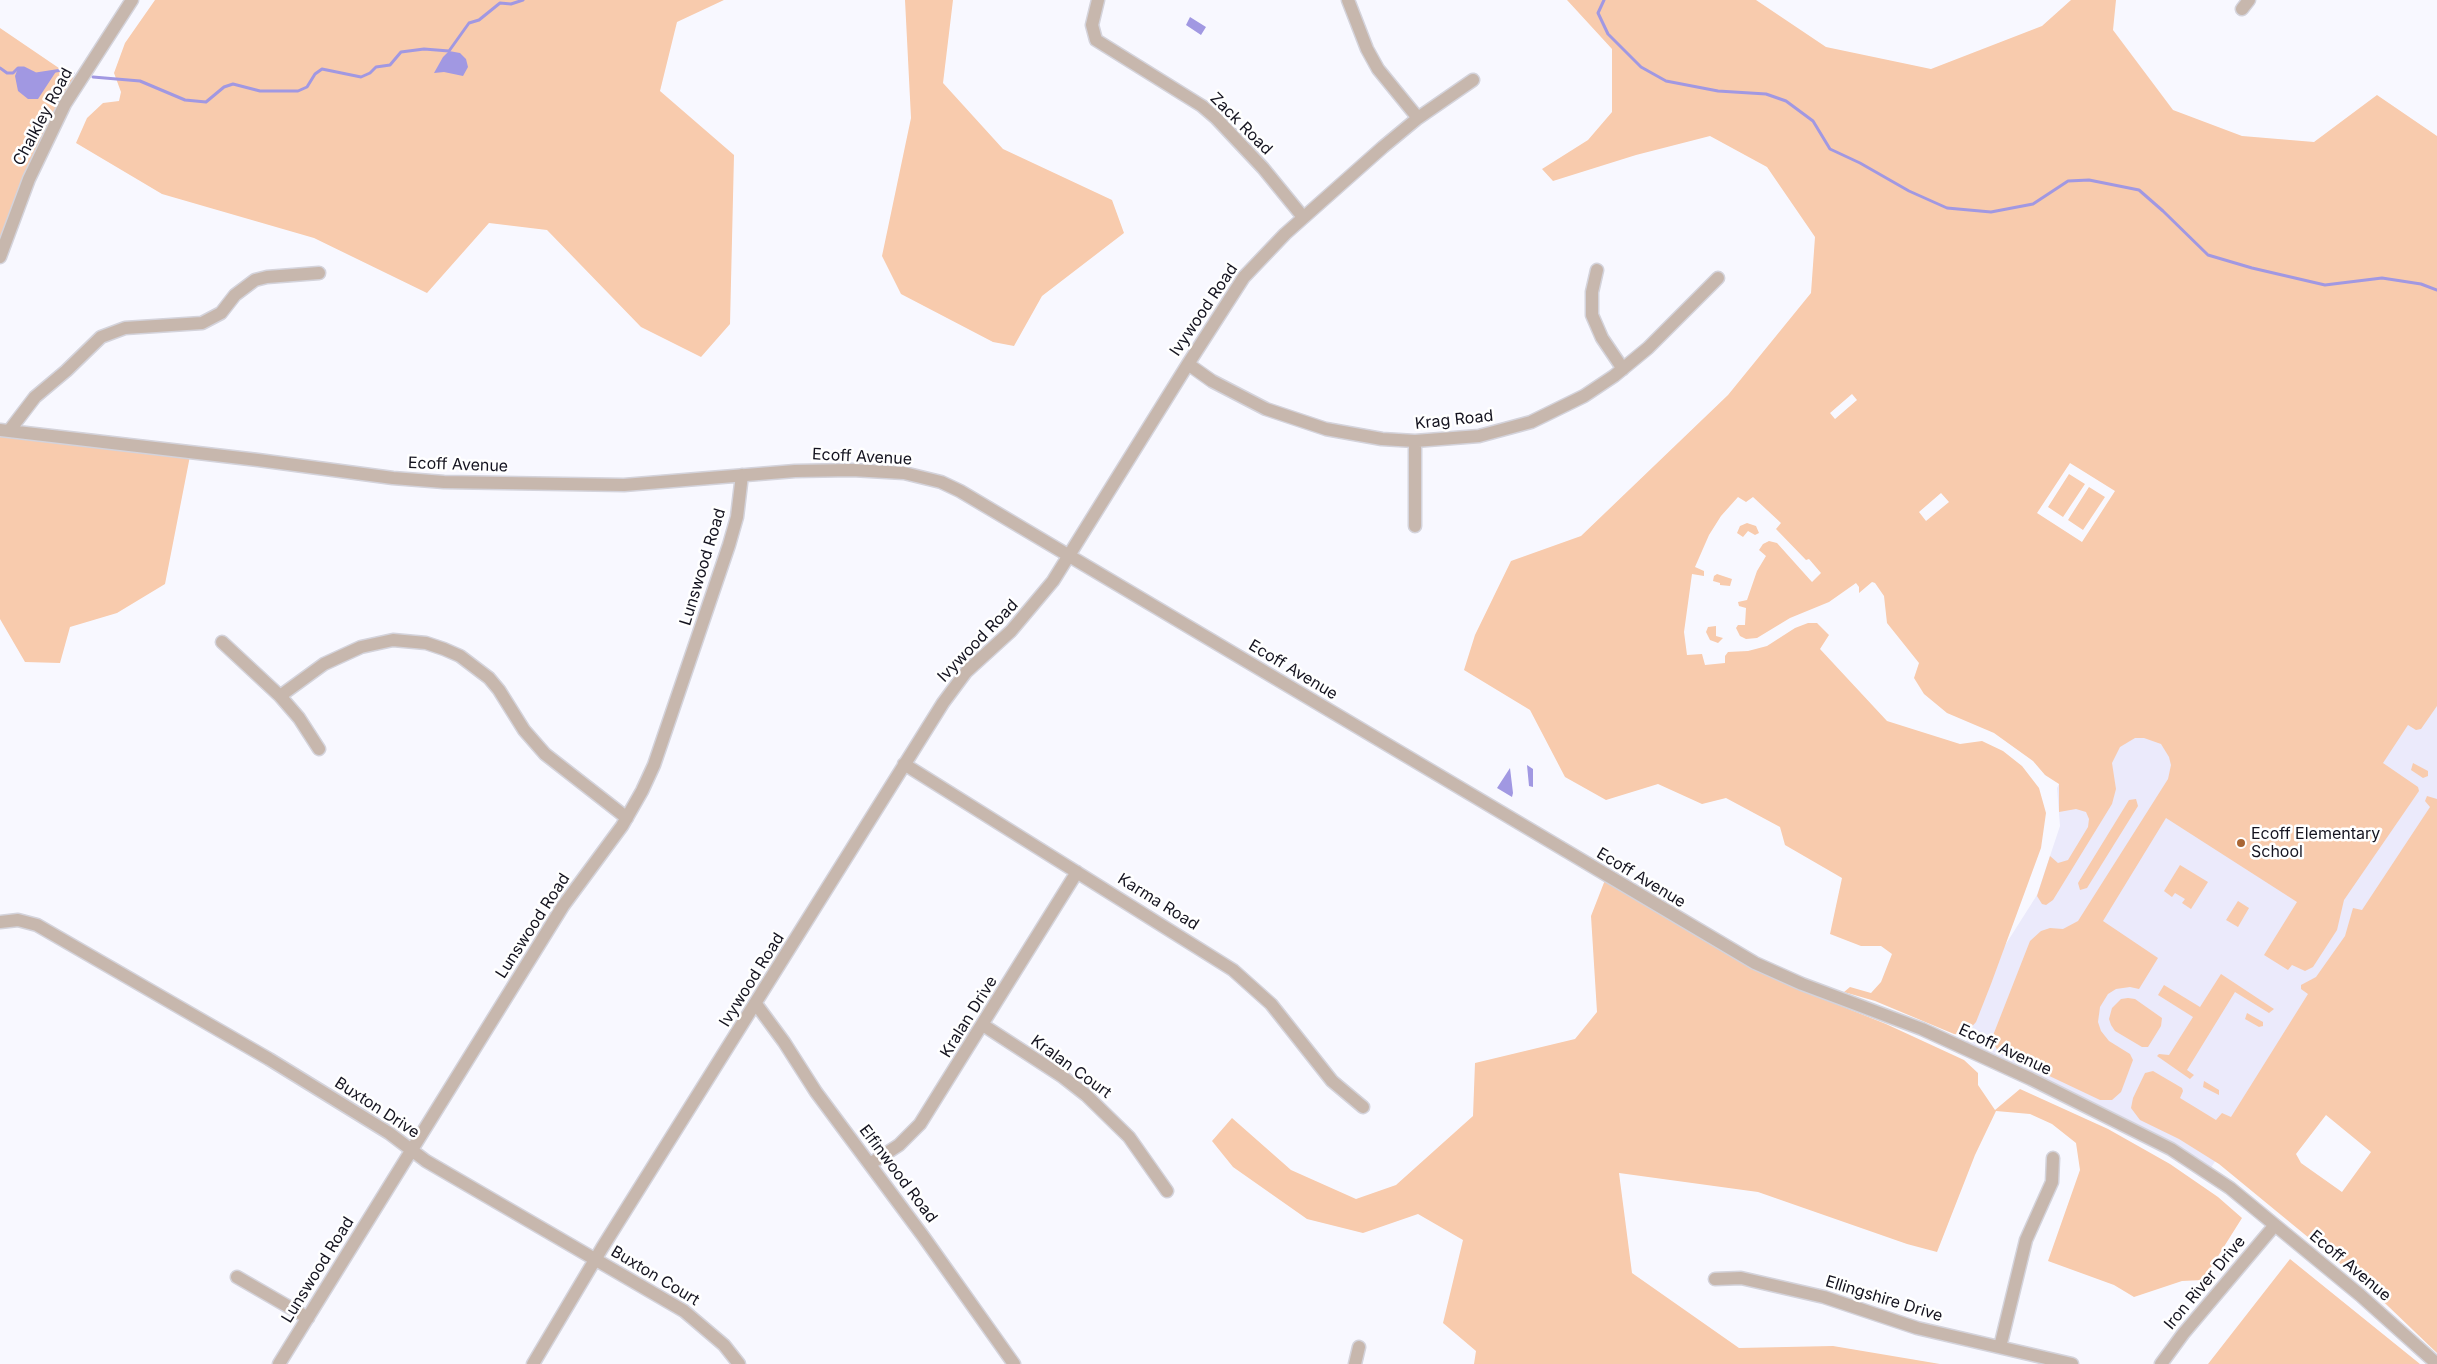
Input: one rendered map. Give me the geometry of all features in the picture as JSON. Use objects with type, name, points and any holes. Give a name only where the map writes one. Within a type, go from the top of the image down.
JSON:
[{"type":"street","name":"Chalkley Road","points":[[0,257],[29,178],[65,104],[132,0]]},
{"type":"street","name":"Zack Road","points":[[1098,0],[1092,25],[1096,40],[1202,106],[1259,163],[1303,217]]},
{"type":"street","points":[[1348,0],[1367,49],[1378,69],[1388,84],[1418,118]]},
{"type":"street","name":"Ivywood Road","points":[[534,1364],[595,1260],[951,691],[966,672],[1011,631],[1033,607],[1070,556],[1244,277],[1265,253],[1303,217],[1418,118],[1473,80]]},
{"type":"street","points":[[1598,270],[1592,292],[1592,315],[1602,338],[1623,369]]},
{"type":"street","points":[[4,430],[35,397],[66,371],[101,337],[125,328],[202,323],[221,313],[235,295],[255,280],[267,276],[319,273]]},
{"type":"street","name":"Krag Road","points":[[1188,364],[1242,398],[1295,420],[1357,436],[1415,441],[1479,436],[1531,422],[1584,396],[1623,369],[1648,348],[1718,278]]},
{"type":"street","name":"Ecoff Avenue","points":[[4,430],[393,478],[444,482],[624,485],[742,475],[852,470],[904,473],[925,477],[960,491],[1755,962],[1802,984],[1922,1029],[2146,1136],[2215,1177],[2360,1295],[2437,1364]]},
{"type":"street","points":[[1415,441],[1415,526]]},
{"type":"street","name":"Lunswood Road","points":[[280,1364],[563,906],[627,818],[654,765],[730,545],[737,517],[742,475]]},
{"type":"street","points":[[280,696],[324,664],[361,647],[400,640],[426,643],[444,649],[460,656],[489,678],[499,690],[524,730],[545,754],[627,818]]},
{"type":"street","points":[[222,642],[280,696],[299,718],[319,749]]},
{"type":"street","name":"Karma Road","points":[[904,764],[1233,970],[1271,1004],[1332,1081],[1363,1107]]},
{"type":"street","name":"Kralan Drive","points":[[870,1164],[899,1145],[920,1124],[1078,872]]},
{"type":"street","name":"Buxton Drive","points":[[0,922],[18,920],[37,925],[360,1114],[426,1161],[595,1260]]},
{"type":"street","name":"Elfinwood Road","points":[[756,1004],[784,1042],[816,1092],[1014,1364]]},
{"type":"street","name":"Kralan Court","points":[[983,1025],[1086,1095],[1129,1137],[1167,1191]]},
{"type":"street","points":[[2000,1347],[2028,1234],[2052,1182],[2053,1158]]},
{"type":"street","name":"Iron River Drive","points":[[2161,1364],[2183,1334],[2276,1225]]},
{"type":"street","name":"Buxton Court","points":[[595,1260],[684,1310],[724,1345],[739,1364]]},
{"type":"street","points":[[237,1277],[308,1318]]},
{"type":"street","name":"Ellingshire Drive","points":[[1715,1279],[1741,1278],[1824,1297],[1917,1328],[2072,1364]]},
{"type":"street","points":[[1356,1364],[1359,1347]]},
{"type":"shaded area","points":[[155,0],[724,0],[677,22],[660,91],[734,155],[730,324],[701,357],[641,327],[547,230],[489,223],[427,293],[314,238],[162,194],[76,143],[87,118],[103,103],[119,101],[121,92],[114,73],[125,43]]},
{"type":"shaded area","points":[[905,0],[953,0],[943,83],[1003,149],[1112,200],[1124,233],[1042,296],[1014,346],[993,342],[901,294],[882,256],[911,118]]},
{"type":"shaded area","points":[[1567,0],[1756,0],[1826,47],[1931,69],[2042,26],[2071,0],[2116,0],[2113,30],[2173,110],[2242,136],[2314,142],[2377,95],[2437,136],[2437,706],[2421,729],[2416,730],[2408,725],[2383,763],[2418,787],[2419,791],[2344,900],[2337,930],[2313,967],[2305,971],[2292,965],[2288,970],[2264,955],[2297,902],[2166,818],[2103,921],[2158,958],[2139,989],[2130,987],[2116,989],[2108,994],[2100,1007],[2098,1022],[2101,1031],[2109,1041],[2130,1054],[2133,1060],[2121,1092],[2112,1100],[2100,1100],[2003,1054],[1997,1050],[1992,1038],[2030,941],[2041,931],[2050,928],[2063,929],[2078,921],[2168,779],[2171,765],[2169,757],[2161,744],[2144,738],[2135,738],[2120,747],[2112,763],[2116,789],[2112,804],[2053,900],[2046,905],[2042,904],[2037,896],[2050,856],[2058,863],[2068,860],[2088,827],[2089,819],[2086,812],[2076,809],[2059,812],[2059,784],[2045,775],[2033,761],[1994,733],[1947,713],[1924,694],[1914,678],[1919,663],[1887,623],[1884,596],[1875,583],[1872,582],[1859,593],[1859,587],[1856,583],[1829,602],[1790,618],[1757,638],[1746,639],[1740,636],[1736,628],[1738,625],[1745,625],[1746,608],[1739,606],[1738,602],[1747,600],[1757,571],[1766,556],[1759,550],[1763,544],[1769,541],[1777,543],[1812,582],[1821,573],[1809,559],[1806,560],[1776,529],[1781,523],[1753,497],[1746,502],[1738,497],[1721,516],[1709,535],[1695,567],[1704,571],[1704,576],[1692,574],[1684,632],[1687,655],[1702,654],[1705,665],[1725,663],[1725,656],[1728,652],[1748,651],[1767,646],[1795,628],[1808,623],[1817,623],[1829,635],[1820,649],[1887,721],[1960,744],[1982,741],[2003,751],[2022,766],[2039,788],[2046,813],[2041,848],[1976,1022],[1962,1035],[1954,1034],[1875,1001],[1844,992],[1850,987],[1871,993],[1881,982],[1892,954],[1881,946],[1861,946],[1830,934],[1842,878],[1785,845],[1780,827],[1726,798],[1702,804],[1658,784],[1606,800],[1565,777],[1530,710],[1464,670],[1475,635],[1511,561],[1581,536],[1728,395],[1811,293],[1815,237],[1767,167],[1710,136],[1636,155],[1553,181],[1542,169],[1588,140],[1612,112],[1612,49]],"holes":[[[1852,394],[1857,400],[1835,419],[1830,413]],[[2070,463],[2115,491],[2082,542],[2037,513]],[[1941,493],[1949,502],[1926,521],[1919,512]]]},
{"type":"shaded area","points":[[1190,17],[1206,27],[1201,35],[1186,25]]},
{"type":"shaded area","points":[[0,28],[75,79],[0,244]]},
{"type":"shaded area","points":[[449,51],[460,53],[466,59],[468,67],[463,76],[444,72],[434,73],[443,57]]},
{"type":"shaded area","points":[[18,68],[24,68],[36,74],[57,70],[38,99],[28,99],[18,91],[15,76]]},
{"type":"shaded area","points":[[0,434],[190,456],[165,584],[117,613],[70,627],[60,663],[25,662],[0,619]]},
{"type":"shaded area","points":[[2069,474],[2085,484],[2063,517],[2048,507]]},
{"type":"shaded area","points":[[2089,487],[2105,497],[2083,530],[2068,520]]},
{"type":"shaded area","points":[[1747,523],[1756,526],[1759,533],[1755,535],[1748,531],[1743,537],[1737,533],[1740,526]]},
{"type":"shaded area","points":[[1717,574],[1732,579],[1730,586],[1720,585],[1720,583],[1713,581],[1714,576]]},
{"type":"shaded area","name":"Ecoff Elementary School","points":[[2437,612],[2437,830],[2210,1169],[1964,1047],[2004,947],[2037,895],[2060,826],[2057,788],[2106,688]]},
{"type":"shaded area","points":[[1716,626],[1716,636],[1723,638],[1718,643],[1710,640],[1706,632],[1708,627]]},
{"type":"shaded area","points":[[2413,763],[2428,771],[2428,776],[2423,778],[2411,770]]},
{"type":"shaded area","points":[[1527,765],[1533,769],[1533,787],[1529,786]]},
{"type":"shaded area","points":[[1510,768],[1513,793],[1512,797],[1497,788]]},
{"type":"shaded area","points":[[2427,796],[2437,799],[2437,1353],[2365,1284],[2219,1164],[2179,1139],[2140,1120],[2131,1108],[2133,1098],[2145,1073],[2153,1071],[2182,1088],[2183,1091],[2180,1098],[2216,1120],[2222,1113],[2231,1117],[2308,994],[2301,989],[2301,985],[2316,977],[2345,936],[2353,908],[2362,910],[2430,807],[2425,801]],"holes":[[[2326,1115],[2371,1152],[2342,1192],[2301,1163],[2296,1154]]]},
{"type":"shaded area","points":[[2136,799],[2138,806],[2087,888],[2080,890],[2078,883],[2129,800]]},
{"type":"shaded area","points":[[2180,865],[2208,882],[2191,909],[2182,903],[2185,899],[2175,893],[2172,897],[2164,891]]},
{"type":"shaded area","points":[[1605,880],[1806,992],[1886,1024],[1964,1060],[1978,1073],[1978,1085],[1995,1110],[2020,1089],[2108,1129],[2170,1164],[2218,1197],[2242,1218],[2203,1280],[2182,1281],[2134,1297],[2114,1285],[2048,1261],[2080,1170],[2076,1143],[2052,1124],[2030,1114],[1996,1111],[1975,1155],[1937,1252],[1907,1244],[1758,1192],[1619,1173],[1632,1273],[1739,1348],[1833,1346],[1940,1364],[1474,1364],[1476,1351],[1443,1323],[1463,1240],[1418,1214],[1363,1233],[1307,1219],[1233,1167],[1212,1141],[1232,1118],[1291,1170],[1356,1199],[1396,1185],[1473,1116],[1475,1063],[1575,1039],[1597,1012],[1591,916]]},
{"type":"shaded area","points":[[2238,901],[2249,908],[2238,927],[2226,920]]},
{"type":"shaded area","points":[[2221,974],[2274,1009],[2269,1013],[2235,992],[2187,1070],[2194,1075],[2190,1079],[2157,1056],[2159,1054],[2169,1055],[2193,1017],[2158,995],[2164,985],[2200,1007]]},
{"type":"shaded area","points":[[2121,999],[2135,999],[2162,1018],[2161,1026],[2148,1047],[2142,1047],[2115,1031],[2111,1025],[2109,1019],[2112,1008]]},
{"type":"shaded area","points":[[2247,1013],[2263,1022],[2263,1026],[2259,1027],[2245,1019]]},
{"type":"shaded area","points":[[2204,1081],[2219,1090],[2219,1095],[2203,1087]]},
{"type":"shaded area","points":[[2290,1259],[2420,1364],[2208,1364]]},
{"type":"waterway","points":[[93,77],[140,81],[185,100],[206,102],[224,87],[233,84],[260,91],[298,91],[307,87],[315,74],[322,69],[361,77],[370,73],[376,67],[390,65],[401,52],[424,49],[449,51],[469,23],[479,20],[500,3],[511,4],[523,0]]},
{"type":"waterway","points":[[1604,0],[1598,13],[1608,34],[1641,67],[1666,81],[1718,91],[1766,94],[1786,101],[1813,121],[1830,149],[1860,163],[1909,191],[1947,208],[1991,212],[2033,204],[2068,181],[2089,180],[2139,190],[2208,255],[2252,268],[2325,285],[2382,278],[2421,284],[2437,290]]},
{"type":"waterway","points":[[0,68],[7,73],[13,73],[18,68],[24,68],[36,74],[62,70],[73,73]]},
{"type":"place","name":"Ecoff Elementary School","points":[[2241,843]]}]
